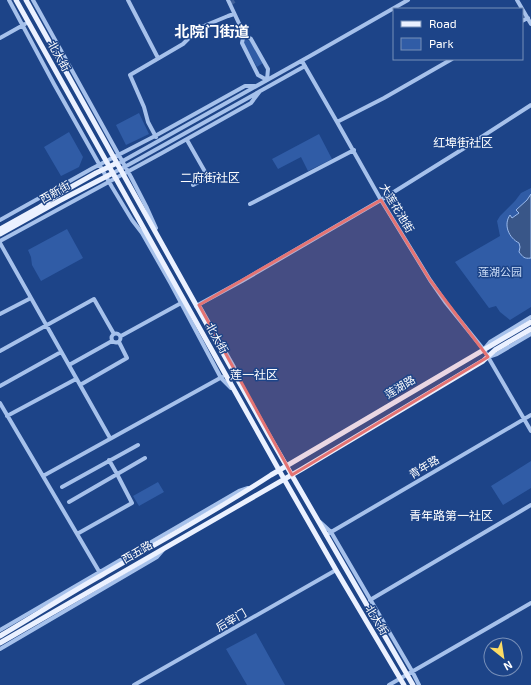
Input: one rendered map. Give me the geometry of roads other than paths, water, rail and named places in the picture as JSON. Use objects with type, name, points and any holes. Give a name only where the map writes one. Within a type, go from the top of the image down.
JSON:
[{"type":"main road","name":"北大街","points":[[16,0],[107,161],[224,376],[237,393],[336,570],[404,685]]},
{"type":"main road","name":"北大街","points":[[26,0],[126,173],[239,381],[317,520],[329,534],[365,603],[413,685]]},
{"type":"main road","name":"西新街","points":[[0,229],[38,208],[64,191],[119,162]]},
{"type":"main road","name":"西新街","points":[[0,234],[113,173]]},
{"type":"main road","name":"莲湖路","points":[[279,470],[531,322]]},
{"type":"main road","name":"莲湖路","points":[[284,479],[488,358],[495,350],[531,329]]},
{"type":"main road","name":"西五路","points":[[0,636],[100,574],[207,515],[279,470]]},
{"type":"main road","name":"西五路","points":[[0,643],[284,479]]},
{"type":"street","points":[[9,0],[106,176],[183,302],[121,336],[121,340],[119,342]]},
{"type":"street","points":[[33,0],[116,156]]},
{"type":"street","points":[[128,0],[158,58]]},
{"type":"street","points":[[394,8],[408,0]]},
{"type":"street","points":[[230,2],[244,34],[251,38],[268,69],[267,80]]},
{"type":"street","points":[[119,162],[258,86],[393,9]]},
{"type":"street","points":[[523,10],[531,24]]},
{"type":"street","points":[[158,141],[148,122],[144,107],[130,75],[183,44],[199,28],[234,14]]},
{"type":"street","points":[[523,20],[528,18]]},
{"type":"street","points":[[0,38],[28,22]]},
{"type":"street","points":[[244,34],[242,43],[258,75],[267,80]]},
{"type":"street","points":[[337,122],[384,98],[450,60]]},
{"type":"street","name":"大莲花池街","points":[[302,61],[354,150],[381,200],[430,280],[446,303],[484,350],[531,431]]},
{"type":"street","name":"西新街","points":[[113,173],[305,66]]},
{"type":"street","points":[[0,220],[245,86],[258,86]]},
{"type":"street","points":[[110,438],[0,242],[187,140],[251,103],[260,91]]},
{"type":"street","points":[[198,306],[381,200],[466,148],[531,105]]},
{"type":"street","points":[[187,140],[208,176],[194,185]]},
{"type":"street","points":[[250,204],[354,150]]},
{"type":"street","points":[[0,314],[31,298]]},
{"type":"street","points":[[0,351],[94,299],[114,334],[121,336]]},
{"type":"street","points":[[484,350],[490,342],[531,317]]},
{"type":"street","points":[[112,341],[114,334]]},
{"type":"street","points":[[488,358],[531,334]]},
{"type":"street","points":[[68,365],[112,341],[115,343],[119,342]]},
{"type":"street","points":[[80,385],[128,358],[119,342]]},
{"type":"street","points":[[0,386],[61,352]]},
{"type":"street","points":[[43,476],[224,376]]},
{"type":"street","points":[[7,416],[76,379]]},
{"type":"street","points":[[0,403],[100,574],[0,630]]},
{"type":"street","name":"青年路","points":[[329,534],[531,415]]},
{"type":"street","points":[[62,488],[138,444]]},
{"type":"street","points":[[69,502],[145,458]]},
{"type":"street","points":[[77,534],[132,503],[109,460]]},
{"type":"street","points":[[365,603],[531,505]]},
{"type":"street","points":[[329,534],[370,600],[419,685]]},
{"type":"street","points":[[0,649],[157,557],[165,547]]},
{"type":"street","name":"后宰门","points":[[134,685],[336,570]]},
{"type":"street","points":[[389,685],[531,603]]},
{"type":"street","points":[[400,678],[400,685]]},
{"type":"tunnel","points":[[231,3],[236,0]]},
{"type":"district","name":"北院门街道","points":[[212,32]]},
{"type":"district","name":"红埠街社区","points":[[463,143]]},
{"type":"district","name":"二府街社区","points":[[210,178]]},
{"type":"district","name":"莲一社区","points":[[254,375]]},
{"type":"district","name":"青年路第一社区","points":[[451,516]]},
{"type":"park label","name":"莲湖公园","points":[[500,272]]}]
